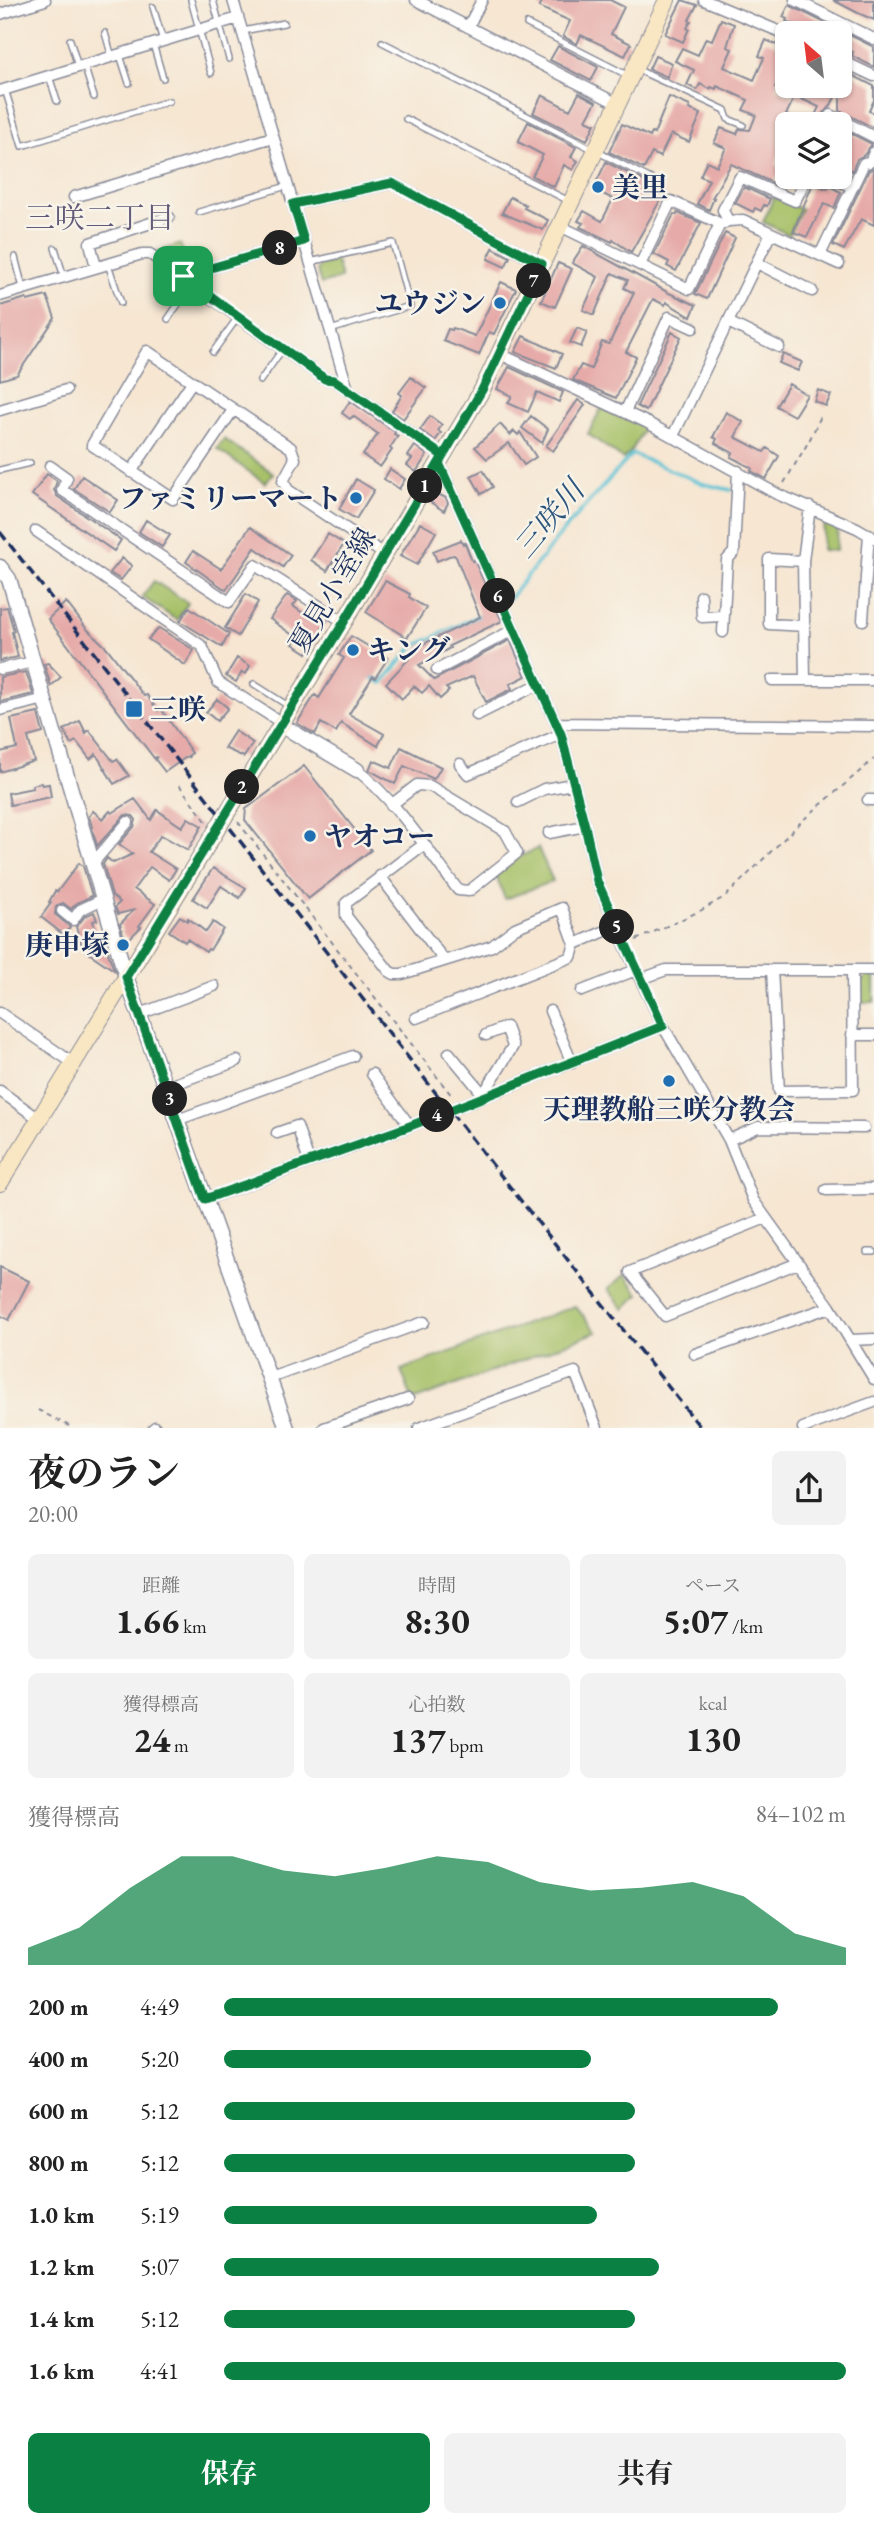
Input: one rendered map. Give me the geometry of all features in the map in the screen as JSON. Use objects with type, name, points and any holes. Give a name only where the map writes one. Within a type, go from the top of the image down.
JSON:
[{"type":"main road","name":"夏見小室線","points":[[0,1183],[344,622],[482,390],[667,0]]},
{"type":"street","points":[[0,14],[45,0]]},
{"type":"street","points":[[233,0],[348,390]]},
{"type":"street","points":[[416,0],[618,104]]},
{"type":"street","points":[[468,27],[482,0]]},
{"type":"street","points":[[704,0],[775,30]]},
{"type":"street","points":[[795,0],[874,39]]},
{"type":"street","points":[[3,90],[238,18]]},
{"type":"street","points":[[852,66],[874,76]]},
{"type":"street","points":[[852,125],[874,137]]},
{"type":"street","points":[[74,197],[274,137]]},
{"type":"street","points":[[852,187],[864,163],[870,162],[874,152]]},
{"type":"street","points":[[559,226],[689,289],[725,222],[723,210],[740,177],[795,201],[801,189]]},
{"type":"street","points":[[293,204],[392,183],[542,264]]},
{"type":"street","points":[[820,255],[851,189]]},
{"type":"street","points":[[640,265],[671,201],[725,222],[743,220],[839,264]]},
{"type":"street","points":[[96,267],[90,243],[169,217]]},
{"type":"street","points":[[673,436],[771,233]]},
{"type":"street","points":[[188,279],[304,241]]},
{"type":"street","points":[[0,296],[142,254],[150,254],[325,379],[334,380],[441,459],[513,630],[561,734],[597,881],[638,975],[663,1026],[729,1140],[748,1190],[830,1307],[874,1379]]},
{"type":"street","points":[[757,263],[812,291]]},
{"type":"street","points":[[625,412],[670,317],[693,328]]},
{"type":"street","points":[[728,322],[779,347]]},
{"type":"street","points":[[233,410],[173,499],[92,445],[147,351],[292,449],[295,459],[283,481],[288,490],[384,554]]},
{"type":"street","points":[[499,354],[673,436],[777,494],[871,536],[863,620]]},
{"type":"street","points":[[131,472],[192,382]]},
{"type":"street","points":[[0,410],[66,390]]},
{"type":"street","points":[[50,466],[66,478],[62,490],[229,602],[255,565],[344,622]]},
{"type":"street","points":[[723,632],[727,560],[734,552],[738,471]]},
{"type":"street","points":[[805,680],[803,561],[810,507]]},
{"type":"street","points":[[36,531],[202,646],[218,682],[371,781],[458,890],[469,891],[517,853],[505,831],[430,786],[417,785],[391,805]]},
{"type":"street","points":[[803,561],[769,559],[769,624],[805,626]]},
{"type":"street","points":[[0,567],[34,662],[126,977],[287,1428]]},
{"type":"street","points":[[701,596],[702,617],[723,616]]},
{"type":"street","points":[[438,670],[513,630]]},
{"type":"street","points":[[0,669],[34,662]]},
{"type":"street","points":[[772,680],[874,680]]},
{"type":"street","points":[[477,715],[539,684]]},
{"type":"street","points":[[0,710],[45,699]]},
{"type":"street","points":[[556,723],[874,726]]},
{"type":"street","points":[[460,764],[468,774],[561,734]]},
{"type":"street","points":[[518,802],[544,789],[573,784]]},
{"type":"street","points":[[93,863],[128,822]]},
{"type":"street","points":[[549,833],[585,826]]},
{"type":"street","points":[[416,1018],[571,957],[575,944],[562,908],[515,928],[492,946],[402,974],[389,971],[346,916],[345,903],[423,845]]},
{"type":"street","points":[[380,876],[444,960]]},
{"type":"street","points":[[62,911],[72,920],[80,909],[103,899]]},
{"type":"street","points":[[575,944],[617,926]]},
{"type":"street","points":[[582,991],[666,970],[874,970]]},
{"type":"street","points":[[772,970],[779,1091],[853,1090],[852,970]]},
{"type":"street","points":[[140,1014],[214,986]]},
{"type":"street","points":[[550,1011],[572,1063]]},
{"type":"street","points":[[0,1013],[74,1063]]},
{"type":"street","points":[[205,1199],[410,1126],[663,1026]]},
{"type":"street","points":[[482,1096],[513,1046],[506,1027],[486,1035]]},
{"type":"street","points":[[852,1034],[874,1035]]},
{"type":"street","points":[[449,1052],[482,1096]]},
{"type":"street","points":[[177,1120],[353,1056]]},
{"type":"street","points":[[166,1087],[237,1061]]},
{"type":"street","points":[[372,1074],[410,1126]]},
{"type":"street","points":[[0,1091],[39,1119]]},
{"type":"street","points":[[277,1133],[297,1126],[309,1163]]},
{"type":"street","points":[[729,1140],[758,1127],[864,1128]]},
{"type":"street","points":[[827,1190],[874,1189]]},
{"type":"street","points":[[766,1218],[630,1272],[665,1315],[798,1263]]},
{"type":"street","points":[[695,1354],[830,1307]]},
{"type":"street","points":[[270,1378],[424,1322]]},
{"type":"street","points":[[850,1340],[874,1339]]},
{"type":"street","points":[[419,1428],[575,1372],[597,1428]]},
{"type":"street","points":[[324,1428],[408,1399]]},
{"type":"street","points":[[803,1428],[874,1402]]},
{"type":"lane","points":[[191,0],[211,73]]},
{"type":"lane","points":[[213,0],[229,59]]},
{"type":"lane","points":[[153,7],[163,78]]},
{"type":"lane","points":[[242,32],[284,23]]},
{"type":"lane","points":[[527,24],[632,73],[724,110],[728,119],[743,125]]},
{"type":"lane","points":[[105,33],[129,83]]},
{"type":"lane","points":[[70,40],[94,97]]},
{"type":"lane","points":[[383,42],[651,179]]},
{"type":"lane","points":[[49,76],[57,101]]},
{"type":"lane","points":[[3,90],[22,146],[169,101]]},
{"type":"lane","points":[[406,120],[571,202]]},
{"type":"lane","points":[[199,212],[288,185]]},
{"type":"lane","points":[[310,262],[393,243],[410,306],[330,330]]},
{"type":"lane","points":[[55,248],[64,277]]},
{"type":"lane","points":[[15,257],[24,289]]},
{"type":"lane","points":[[108,264],[121,303]]},
{"type":"lane","points":[[168,319],[188,279]]},
{"type":"lane","points":[[213,352],[239,316]]},
{"type":"lane","points":[[260,382],[283,348]]},
{"type":"lane","points":[[0,470],[30,463]]},
{"type":"lane","points":[[254,684],[291,708]]},
{"type":"path","points":[[777,494],[809,442],[822,414]]},
{"type":"path","points":[[625,945],[700,911],[726,896],[802,821],[874,759]]},
{"type":"path","points":[[179,785],[208,824]]},
{"type":"path","points":[[235,819],[460,1106]]},
{"type":"path","points":[[38,1410],[73,1428]]},
{"type":"green space","points":[[774,197],[801,209],[789,235],[763,222]]},
{"type":"green space","points":[[180,244],[190,268],[184,270],[158,252]]},
{"type":"green space","points":[[336,261],[341,278],[321,284],[317,270],[320,265]]},
{"type":"green space","points":[[602,407],[645,427],[632,450],[623,459],[588,434]]},
{"type":"green space","points":[[224,439],[273,473],[265,483],[217,449]]},
{"type":"green space","points":[[824,521],[838,528],[836,551],[822,550]]},
{"type":"green space","points":[[154,581],[188,603],[177,620],[142,597]]},
{"type":"green space","points":[[538,848],[553,881],[505,899],[496,875],[521,856]]},
{"type":"green space","points":[[868,976],[874,976],[874,1002],[858,1002],[858,984]]},
{"type":"green space","points":[[625,1275],[639,1294],[624,1309],[608,1289]]},
{"type":"green space","points":[[575,1306],[597,1332],[413,1401],[401,1370]]},
{"type":"building","points":[[543,0],[610,0],[624,7],[611,34],[631,44],[625,56],[581,35],[577,44],[563,36],[570,21],[539,7]]},
{"type":"building","points":[[682,0],[697,5],[689,20],[689,29],[683,42],[665,34]]},
{"type":"building","points":[[833,0],[874,0],[874,20],[858,13]]},
{"type":"building","points":[[789,5],[821,21],[786,21],[783,17]]},
{"type":"building","points":[[721,19],[734,24],[727,47],[732,49],[724,67],[754,80],[764,58],[759,56],[766,40],[775,44],[775,98],[794,98],[787,112],[775,112],[773,183],[731,164],[712,198],[709,210],[697,204],[709,180],[700,176],[707,161],[717,166],[726,148],[714,143],[721,128],[737,134],[739,129],[750,130],[756,115],[743,110],[748,100],[717,86],[716,89],[710,89],[700,84],[697,90],[687,85],[694,70],[675,61],[682,48],[698,55],[706,38],[712,40]]},
{"type":"building","points":[[852,36],[874,47],[874,67],[852,56]]},
{"type":"building","points":[[558,46],[598,67],[591,81],[550,60]]},
{"type":"building","points":[[655,56],[672,63],[667,77],[649,69]]},
{"type":"building","points":[[852,75],[874,86],[874,100],[869,111],[874,113],[874,128],[852,117],[852,112],[840,111],[840,98],[852,98]]},
{"type":"building","points":[[579,93],[596,102],[586,120],[595,124],[587,140],[533,113],[542,95],[570,110]]},
{"type":"building","points":[[669,97],[701,114],[689,142],[671,134],[660,157],[652,153],[644,169],[609,152],[622,124],[650,137],[654,134]]},
{"type":"building","points":[[800,98],[834,98],[824,112],[817,112],[819,107]]},
{"type":"building","points":[[528,122],[576,147],[571,157],[578,161],[573,170],[564,165],[554,187],[532,176],[543,155],[518,142]]},
{"type":"building","points":[[852,134],[872,144],[864,155],[857,159],[852,171]]},
{"type":"building","points":[[606,162],[665,192],[631,252],[613,240],[612,242],[580,227],[583,223],[578,221],[584,211],[602,221],[613,199],[593,189]]},
{"type":"building","points":[[874,169],[874,225],[861,219],[844,250],[833,245],[869,170]]},
{"type":"building","points":[[744,187],[770,199],[767,206],[764,205],[761,211],[755,208],[753,212],[735,203]]},
{"type":"building","points":[[811,189],[835,189],[841,192],[834,208],[824,204],[807,237],[793,232]]},
{"type":"building","points":[[510,197],[526,205],[524,208],[548,220],[543,230],[502,213]]},
{"type":"building","points":[[678,213],[701,223],[676,271],[667,266],[669,262],[654,254],[674,214]]},
{"type":"building","points":[[725,233],[735,238],[707,299],[695,294]]},
{"type":"building","points":[[583,246],[696,305],[691,317],[666,302],[665,305],[653,299],[626,352],[636,357],[616,398],[573,380],[581,365],[591,369],[602,342],[609,344],[634,293],[624,288],[628,280],[612,273],[594,315],[583,310],[598,277],[572,263]]},
{"type":"building","points":[[493,248],[510,257],[505,267],[488,259]]},
{"type":"building","points":[[558,263],[572,269],[555,307],[541,301]]},
{"type":"building","points":[[501,282],[516,289],[494,334],[489,332],[479,355],[443,341],[448,329],[453,328],[475,336]]},
{"type":"building","points":[[47,296],[55,318],[17,375],[0,380],[0,306],[26,298],[27,301]]},
{"type":"building","points":[[577,328],[587,332],[581,347],[570,343]]},
{"type":"building","points":[[672,332],[681,337],[646,411],[637,406]]},
{"type":"building","points":[[523,336],[562,354],[556,368],[515,352]]},
{"type":"building","points":[[783,354],[802,362],[798,371],[779,363]]},
{"type":"building","points":[[509,367],[563,392],[559,402],[537,392],[528,412],[508,403],[512,396],[497,389]]},
{"type":"building","points":[[411,377],[426,388],[403,419],[392,411],[402,395],[399,393]]},
{"type":"building","points":[[789,384],[807,395],[794,416],[776,406]]},
{"type":"building","points":[[818,390],[831,395],[826,406],[814,401]]},
{"type":"building","points":[[578,400],[585,405],[553,451],[546,446]]},
{"type":"building","points":[[350,401],[398,436],[380,467],[363,455],[378,434],[353,416],[350,419],[342,413]]},
{"type":"building","points":[[726,412],[743,422],[735,437],[764,452],[767,448],[779,456],[766,479],[731,457],[733,453],[715,443],[717,439],[713,437]]},
{"type":"building","points":[[430,416],[442,425],[438,431],[441,433],[435,441],[420,430]]},
{"type":"building","points":[[531,416],[548,429],[542,443],[522,428]]},
{"type":"building","points":[[500,424],[510,435],[514,431],[518,435],[520,432],[536,457],[524,465],[509,443],[487,459],[475,447]]},
{"type":"building","points":[[415,446],[427,455],[416,472],[407,465],[412,459],[408,456]]},
{"type":"building","points":[[390,469],[405,479],[399,489],[384,479]]},
{"type":"building","points":[[483,470],[493,487],[481,494],[471,476]]},
{"type":"building","points":[[47,474],[57,481],[54,490],[57,496],[121,540],[114,551],[32,495]]},
{"type":"building","points":[[82,476],[118,500],[110,512],[74,489]]},
{"type":"building","points":[[356,479],[374,490],[356,519],[339,509]]},
{"type":"building","points":[[436,493],[446,498],[448,503],[444,511],[430,502]]},
{"type":"building","points":[[146,520],[170,535],[162,547],[139,532]]},
{"type":"building","points":[[420,523],[436,532],[417,565],[400,556]]},
{"type":"building","points":[[250,527],[291,555],[283,567],[255,548],[226,590],[186,562],[193,551],[221,569]]},
{"type":"building","points":[[328,534],[344,544],[327,571],[311,560]]},
{"type":"building","points":[[461,540],[465,543],[472,561],[474,560],[502,621],[449,646],[450,648],[419,665],[434,680],[510,640],[526,676],[510,684],[512,689],[486,702],[473,676],[446,688],[449,691],[440,699],[429,686],[422,693],[414,686],[402,699],[386,683],[423,644],[480,617],[456,557],[449,556],[437,561],[433,551]]},
{"type":"building","points":[[122,558],[132,566],[121,580],[110,573]]},
{"type":"building","points":[[385,581],[410,594],[409,597],[426,608],[407,638],[366,612]]},
{"type":"building","points":[[246,594],[258,602],[238,636],[225,628]]},
{"type":"building","points":[[287,595],[297,601],[293,606],[310,618],[313,612],[327,621],[307,653],[293,644],[297,638],[270,619]]},
{"type":"building","points":[[66,602],[87,629],[107,648],[144,696],[147,695],[158,711],[161,709],[192,753],[165,772],[155,759],[157,757],[154,758],[48,619]]},
{"type":"building","points":[[7,607],[18,657],[0,661],[0,608]]},
{"type":"building","points":[[189,607],[229,634],[222,647],[180,621]]},
{"type":"building","points":[[159,628],[194,650],[185,665],[148,639]]},
{"type":"building","points":[[351,636],[388,658],[349,714],[384,734],[378,746],[341,723],[336,732],[321,723],[315,734],[297,723],[315,695],[319,698],[344,658],[339,655]]},
{"type":"building","points":[[237,658],[250,666],[246,674],[242,672],[236,682],[226,676]]},
{"type":"building","points":[[48,663],[61,677],[51,686],[44,664]]},
{"type":"building","points":[[26,672],[33,694],[0,702],[0,677]]},
{"type":"building","points":[[217,699],[228,708],[217,721],[206,712]]},
{"type":"building","points":[[38,713],[43,733],[28,737],[34,761],[0,772],[0,752],[17,748],[11,719]]},
{"type":"building","points":[[80,721],[86,733],[89,730],[113,761],[117,759],[129,776],[114,784],[96,754],[90,759],[76,741],[71,744],[64,730]]},
{"type":"building","points":[[235,731],[253,743],[244,757],[224,748]]},
{"type":"building","points":[[401,747],[441,767],[434,779],[404,766],[395,784],[369,770],[373,760],[391,768]]},
{"type":"building","points":[[304,766],[371,850],[308,899],[245,820],[246,809]]},
{"type":"building","points":[[49,784],[51,797],[10,805],[8,793],[33,788],[32,785]]},
{"type":"building","points":[[135,799],[151,820],[157,810],[182,827],[188,818],[202,826],[188,850],[161,835],[149,852],[176,869],[169,880],[150,867],[134,889],[155,904],[139,926],[141,927],[129,939],[123,934],[120,924],[134,910],[118,914],[115,907],[120,902],[112,896],[103,864],[107,858],[113,863],[133,854],[119,844],[134,827],[136,820],[133,816],[125,815],[97,846],[89,816],[93,811],[103,819],[110,811],[112,813]]},
{"type":"building","points":[[79,863],[83,866],[92,896],[71,909],[63,903],[56,907],[55,914],[70,927],[64,935],[41,917],[51,903],[49,902],[55,891],[57,892]]},
{"type":"building","points":[[213,868],[246,888],[240,898],[221,886],[207,908],[193,899]]},
{"type":"building","points":[[94,912],[97,920],[93,921],[99,942],[104,941],[114,970],[83,949],[76,927],[85,916]]},
{"type":"building","points":[[180,916],[187,921],[188,918],[206,932],[213,922],[223,929],[210,950],[206,952],[169,931]]},
{"type":"building","points":[[0,1267],[29,1281],[9,1320],[0,1315]]},
{"type":"waterway","name":"三咲川","points":[[492,609],[509,599],[564,530],[632,454],[704,484],[731,490]]},
{"type":"waterway","name":"三咲川","points":[[369,675],[382,683],[413,647],[482,614]]},
{"type":"railway","points":[[0,532],[449,1110],[701,1428]]},
{"type":"place","name":"美里","points":[[598,187]]},
{"type":"place","name":"ユウジン","points":[[500,303]]},
{"type":"place","name":"ファミリーマート","points":[[356,498]]},
{"type":"place","name":"キング","points":[[353,650]]},
{"type":"place","name":"三咲","points":[[134,709]]},
{"type":"place","name":"ヤオコー","points":[[310,836]]},
{"type":"place","name":"庚申塚","points":[[123,945]]},
{"type":"place","name":"天理教船三咲分教会","points":[[669,1081]]},
{"type":"district","name":"三咲二丁目","points":[[100,218]]},
{"type":"route","points":[[392,183],[542,264],[482,390],[439,463],[561,734],[597,881],[663,1026],[410,1126],[205,1199],[126,977],[443,456],[334,380],[325,379],[183,276],[304,241],[293,204],[392,183]]}]
